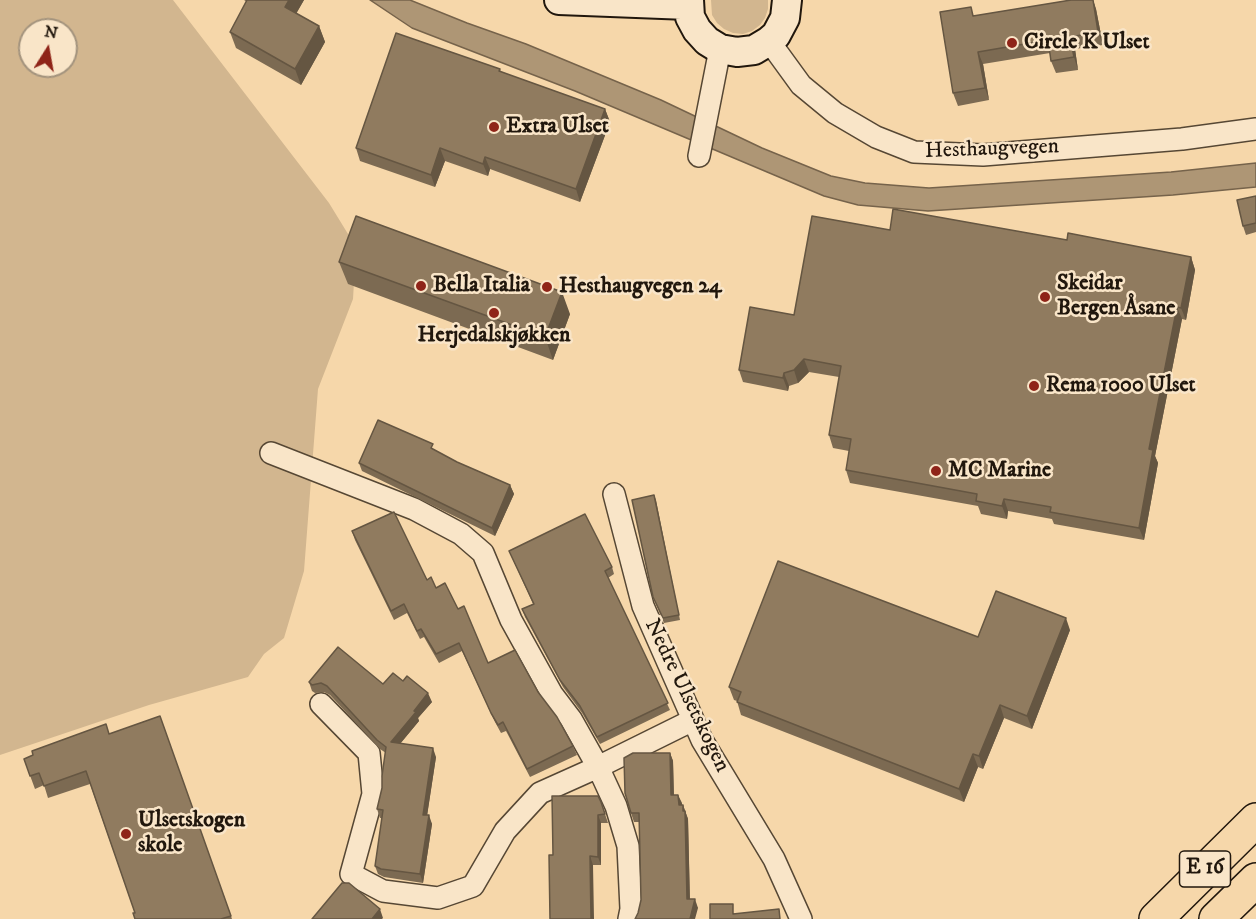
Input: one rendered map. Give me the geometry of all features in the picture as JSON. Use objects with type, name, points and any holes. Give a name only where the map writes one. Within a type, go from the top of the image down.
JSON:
[{"type":"highway","name":"E 16","points":[[1156,919],[1256,820]]},
{"type":"highway","name":"E 16","points":[[1216,919],[1256,880]]},
{"type":"main road","points":[[559,0],[688,3],[690,17],[697,30],[707,41],[720,49],[737,52],[754,50],[769,41],[781,27],[787,0]]},
{"type":"street","name":"Hesthaugvegen","points":[[769,41],[801,85],[835,112],[876,137],[914,152],[983,155],[1182,139],[1256,129]]},
{"type":"street","points":[[699,156],[720,49]]},
{"type":"street","points":[[271,453],[414,510],[461,534],[483,553],[511,621],[552,694],[571,719],[598,767],[616,806],[628,846],[631,909],[629,919]]},
{"type":"street","name":"Nedre Ulsetskogen","points":[[614,494],[643,606],[693,720],[702,740],[774,858],[801,919]]},
{"type":"street","points":[[321,704],[369,753],[374,794],[351,874],[383,891],[438,898],[472,886],[505,831],[540,793],[693,720]]},
{"type":"shaded area","points":[[0,0],[173,0],[329,203],[356,247],[353,299],[318,389],[304,571],[284,638],[264,654],[248,677],[149,705],[0,755]]},
{"type":"shaded area","points":[[370,0],[410,0],[526,44],[661,100],[762,148],[831,176],[865,183],[929,188],[1171,172],[1256,163],[1256,187],[1173,195],[928,211],[858,205],[824,196],[575,91],[412,28]]},
{"type":"shaded area","points":[[711,0],[768,0],[768,9],[760,25],[752,31],[743,34],[733,33],[717,23],[712,15]]},
{"type":"building","points":[[247,0],[289,0],[285,7],[319,26],[295,69],[230,32]]},
{"type":"building","points":[[1071,0],[1093,0],[1098,32],[1070,37],[1074,57],[1051,61],[1048,40],[978,52],[985,88],[953,93],[940,12],[971,7],[973,16]]},
{"type":"building","points":[[396,33],[605,109],[576,189],[485,157],[483,164],[440,148],[431,175],[356,148]]},
{"type":"building","points":[[1256,196],[1256,223],[1243,226],[1237,200]]},
{"type":"building","points":[[893,209],[1067,240],[1068,233],[1191,257],[1181,308],[1177,307],[1149,449],[1153,450],[1139,528],[1050,512],[1051,507],[1004,499],[1002,506],[976,501],[977,494],[846,470],[851,439],[829,435],[841,366],[804,359],[794,370],[784,373],[783,378],[739,370],[750,307],[794,315],[812,216],[890,230]]},
{"type":"building","points":[[356,216],[562,292],[545,337],[339,262]]},
{"type":"building","points":[[378,420],[433,444],[431,448],[457,462],[510,485],[492,528],[359,463]]},
{"type":"building","points":[[654,495],[679,615],[663,618],[653,597],[632,500]]},
{"type":"building","points":[[394,512],[427,580],[431,577],[436,588],[445,583],[458,609],[464,606],[488,663],[515,650],[538,692],[557,717],[573,746],[527,769],[503,722],[498,725],[491,713],[459,643],[436,654],[421,629],[417,631],[404,604],[391,611],[352,531]]},
{"type":"building","points":[[585,514],[612,567],[605,571],[668,703],[597,737],[580,706],[560,680],[522,609],[534,604],[509,551]]},
{"type":"building","points":[[778,561],[978,637],[996,591],[1066,618],[1027,716],[1000,705],[979,756],[973,754],[959,789],[737,702],[741,692],[729,687]]},
{"type":"building","points":[[338,647],[383,684],[393,673],[403,681],[407,676],[428,693],[414,711],[416,712],[391,742],[433,748],[423,815],[429,815],[420,874],[381,869],[375,866],[383,810],[377,809],[382,788],[386,747],[327,686],[321,683],[312,685],[309,682]]},
{"type":"building","name":"Ulsetskogen skole","points":[[160,716],[231,916],[221,919],[135,919],[133,913],[135,913],[86,771],[44,786],[39,773],[30,776],[24,759],[33,755],[32,751],[106,724],[109,734]]},
{"type":"building","points":[[633,753],[670,753],[671,795],[678,795],[679,805],[683,805],[683,811],[685,811],[687,899],[695,899],[690,919],[635,919],[641,900],[639,813],[631,813],[625,793],[624,758]]},
{"type":"building","points":[[552,796],[598,796],[605,814],[598,815],[598,857],[590,856],[591,919],[550,919],[549,855],[553,855]]},
{"type":"building","points":[[342,883],[349,883],[380,909],[372,919],[312,919]]},
{"type":"building","points":[[710,904],[733,904],[733,914],[779,909],[780,919],[710,919]]},
{"type":"place","name":"Circle K Ulset","points":[[1012,43]]},
{"type":"place","name":"Extra Ulset","points":[[494,127]]},
{"type":"place","name":"Bella Italia","points":[[421,286]]},
{"type":"place","name":"Hesthaugvegen 24","points":[[547,287]]},
{"type":"place","name":"Skeidar Bergen Åsane","points":[[1045,297]]},
{"type":"place","name":"Herjedalskjøkken","points":[[494,313]]},
{"type":"place","name":"Rema 1000 Ulset","points":[[1034,386]]},
{"type":"place","name":"MC Marine","points":[[936,471]]},
{"type":"place","name":"Ulsetskogen skole","points":[[126,834]]}]
